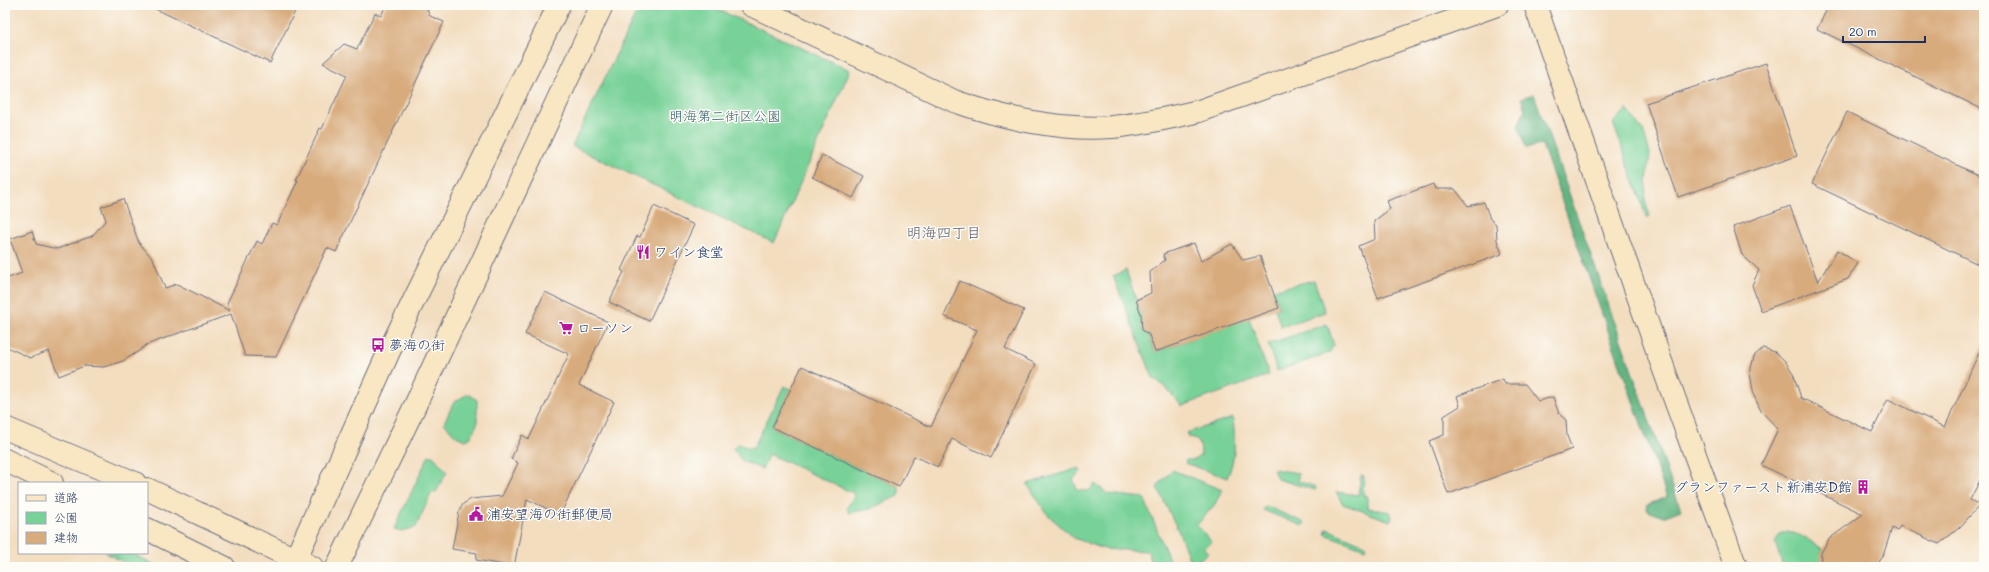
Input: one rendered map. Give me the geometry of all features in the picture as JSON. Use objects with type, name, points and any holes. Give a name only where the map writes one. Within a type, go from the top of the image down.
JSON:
[{"type":"street","points":[[148,489],[300,564],[390,347],[558,5]]},
{"type":"street","points":[[337,567],[412,412],[602,5]]},
{"type":"street","points":[[751,5],[954,101],[974,109],[1013,118],[1069,126],[1111,127],[1156,121],[1199,111],[1497,5]]},
{"type":"street","points":[[1535,5],[1662,367],[1736,567]]},
{"type":"street","points":[[5,428],[133,482]]},
{"type":"street","points":[[5,460],[50,482]]},
{"type":"street","points":[[148,529],[224,567]]},
{"type":"green space","name":"明海第二街区公園","points":[[640,5],[708,5],[850,70],[774,243],[572,146]]},
{"type":"green space","points":[[1534,94],[1681,510],[1663,517],[1648,511],[1646,505],[1667,497],[1542,145],[1526,148],[1518,125],[1525,110],[1521,98]]},
{"type":"green space","points":[[1627,109],[1643,131],[1650,153],[1645,201],[1650,216],[1647,218],[1613,123]]},
{"type":"green space","points":[[1126,270],[1142,317],[1142,329],[1149,335],[1155,352],[1249,318],[1269,375],[1182,406],[1166,388],[1153,378],[1113,276]]},
{"type":"green space","points":[[1314,280],[1325,312],[1281,327],[1275,309],[1279,308],[1273,290]]},
{"type":"green space","points":[[1327,324],[1334,345],[1329,353],[1277,371],[1268,344]]},
{"type":"green space","points":[[784,386],[791,389],[772,427],[899,487],[899,496],[869,509],[849,513],[847,508],[855,494],[769,454],[762,469],[742,461],[733,448],[737,444],[753,449]]},
{"type":"green space","points":[[468,394],[477,400],[477,424],[470,438],[465,440],[456,436],[444,423],[454,402]]},
{"type":"green space","points":[[1233,418],[1233,456],[1227,478],[1185,463],[1186,460],[1194,460],[1201,455],[1199,442],[1195,438],[1188,437],[1186,433]]},
{"type":"green space","points":[[429,455],[434,457],[447,472],[436,492],[431,494],[416,527],[402,531],[394,529]]},
{"type":"green space","points":[[1079,468],[1081,472],[1073,479],[1077,490],[1089,491],[1095,484],[1108,494],[1144,498],[1172,567],[1153,567],[1148,551],[1104,549],[1074,538],[1048,515],[1027,484]]},
{"type":"green space","points":[[1273,469],[1298,473],[1298,481],[1316,487],[1315,490],[1277,479]]},
{"type":"green space","points":[[1172,470],[1222,490],[1215,504],[1197,525],[1212,542],[1204,548],[1208,553],[1195,563],[1190,561],[1178,530],[1157,487]]},
{"type":"green space","points":[[1361,475],[1364,476],[1363,495],[1367,496],[1367,508],[1390,512],[1392,517],[1390,521],[1343,504],[1336,492],[1358,495]]},
{"type":"green space","points":[[1266,506],[1305,523],[1303,526],[1263,510]]},
{"type":"green space","points":[[1327,529],[1367,546],[1365,549],[1325,534]]},
{"type":"green space","points":[[1788,531],[1804,537],[1823,549],[1821,553],[1824,567],[1783,567],[1775,542],[1780,534]]},
{"type":"green space","points":[[108,554],[132,554],[160,567],[133,567]]},
{"type":"building","points":[[147,5],[298,5],[270,63]]},
{"type":"building","points":[[386,5],[425,5],[430,16],[444,22],[336,252],[327,248],[276,357],[245,356],[231,314],[146,345],[123,361],[104,367],[84,366],[59,376],[49,351],[30,358],[5,346],[5,279],[22,273],[10,239],[32,231],[36,244],[57,249],[92,236],[106,220],[101,207],[123,199],[139,243],[153,259],[165,288],[177,284],[230,311],[227,303],[257,241],[262,244],[272,223],[277,225],[320,128],[322,129],[347,75],[323,63],[344,44],[357,49],[375,13],[381,16]]},
{"type":"building","points":[[1829,5],[1984,5],[1984,110],[1817,29]]},
{"type":"building","points":[[1766,63],[1797,156],[1678,197],[1646,103]]},
{"type":"building","points":[[1847,112],[1984,178],[1984,267],[1812,184]]},
{"type":"building","points":[[822,155],[864,176],[853,198],[812,177]]},
{"type":"building","points":[[1433,184],[1435,189],[1455,189],[1468,206],[1484,202],[1490,219],[1496,224],[1497,240],[1502,254],[1378,298],[1359,246],[1375,239],[1374,221],[1390,209],[1387,201]]},
{"type":"building","points":[[654,206],[694,225],[649,321],[609,302],[624,272],[621,270],[637,236],[640,237]]},
{"type":"building","points":[[1790,206],[1818,282],[1837,250],[1858,263],[1848,279],[1761,311],[1752,285],[1759,270],[1742,255],[1733,227]]},
{"type":"building","points":[[1194,243],[1201,261],[1232,244],[1243,260],[1260,256],[1279,308],[1155,352],[1149,335],[1142,330],[1141,314],[1136,300],[1151,293],[1150,272],[1165,260],[1163,254]]},
{"type":"building","points":[[960,281],[1024,310],[1005,349],[1036,364],[991,458],[952,439],[938,467],[914,456],[899,487],[772,427],[802,366],[931,427],[977,330],[944,316]]},
{"type":"building","points":[[545,292],[608,322],[579,385],[614,402],[560,515],[527,499],[514,567],[476,560],[477,553],[452,549],[459,512],[463,504],[471,499],[502,496],[518,463],[511,459],[522,435],[529,439],[569,354],[525,334]]},
{"type":"building","points":[[1984,342],[1984,472],[1970,500],[1980,505],[1959,528],[1939,544],[1900,526],[1897,531],[1892,528],[1883,556],[1876,567],[1820,567],[1821,553],[1829,539],[1863,514],[1761,465],[1778,429],[1761,411],[1754,396],[1750,373],[1754,356],[1763,348],[1775,352],[1785,361],[1793,373],[1801,398],[1872,432],[1888,399],[1945,427]]},
{"type":"building","points":[[1503,379],[1505,384],[1525,384],[1538,401],[1553,397],[1559,414],[1566,420],[1567,436],[1572,449],[1448,494],[1429,441],[1444,435],[1444,416],[1460,406],[1457,396]]},
{"type":"place","name":"ワイン食堂","points":[[643,252]]},
{"type":"place","name":"ローソン","points":[[566,328]]},
{"type":"place","name":"夢海の街","points":[[378,345]]},
{"type":"place","name":"グランファースト新浦安D館","points":[[1863,487]]},
{"type":"place","name":"浦安望海の街郵便局","points":[[476,514]]},
{"type":"district","name":"明海四丁目","points":[[944,233]]}]
